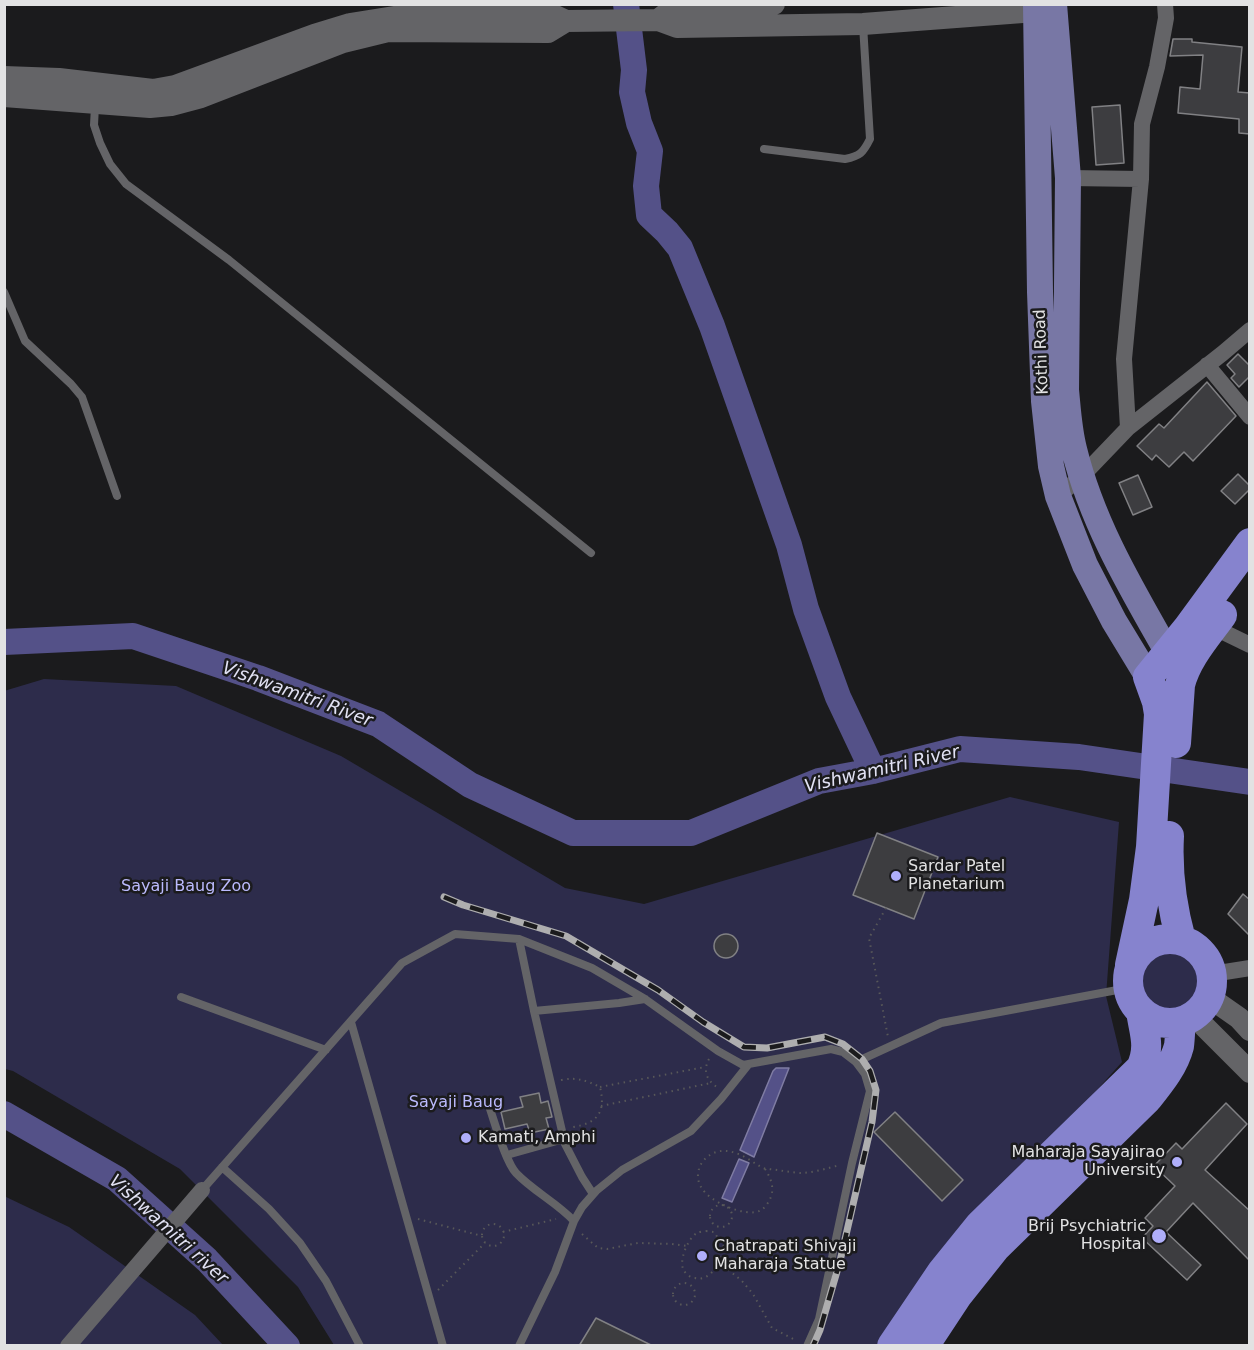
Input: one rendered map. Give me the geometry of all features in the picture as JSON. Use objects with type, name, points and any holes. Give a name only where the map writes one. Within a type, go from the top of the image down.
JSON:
[{"type":"highway","points":[[1199,1002],[1167,1023],[1153,1019],[1133,988],[1144,900],[1160,847],[1160,702],[1175,665],[1250,543]]},
{"type":"highway","points":[[1175,665],[1188,664],[1250,577]]},
{"type":"highway","points":[[1160,702],[1175,665]]},
{"type":"highway","points":[[1160,847],[1168,868],[1171,899],[1181,940]]},
{"type":"highway","points":[[892,1346],[942,1272],[980,1225],[1141,1068],[1147,1048],[1133,988],[1136,954],[1156,940],[1169,938],[1192,945],[1202,952],[1208,962],[1199,1002],[1162,1081],[1147,1099],[996,1246],[957,1296],[924,1346]]},
{"type":"main road","name":"Kothi Road","points":[[1045,8],[1068,178],[1066,390],[1074,448],[1102,530],[1120,568],[1175,665]]},
{"type":"main road","name":"Kothi Road","points":[[1045,8],[1040,292],[1044,401],[1051,466],[1058,496],[1085,566],[1160,702]]},
{"type":"street","points":[[658,20],[671,10],[774,4]]},
{"type":"street","points":[[1128,428],[1124,359],[1141,179],[1143,124],[1166,18],[1165,4]]},
{"type":"street","points":[[4,96],[150,107],[165,97],[175,86],[262,64],[314,35],[350,24],[419,14],[551,14],[566,21],[658,20],[677,27],[863,24],[1045,8]]},
{"type":"street","points":[[4,77],[59,79],[153,90],[165,97]]},
{"type":"street","points":[[1068,178],[1141,179]]},
{"type":"street","points":[[1058,496],[1082,476],[1128,428],[1250,330]]},
{"type":"street","points":[[1208,365],[1250,417]]},
{"type":"street","points":[[1213,627],[1250,645]]},
{"type":"street","points":[[1199,1002],[1250,968]]},
{"type":"street","points":[[1199,1002],[1239,1018],[1250,1030]]},
{"type":"street","points":[[1199,1002],[1250,1072]]},
{"type":"street","points":[[68,1346],[202,1190]]},
{"type":"lane","points":[[764,149],[845,159],[857,156],[866,148],[870,139],[863,24]]},
{"type":"lane","points":[[95,103],[94,125],[100,143],[110,164],[126,184],[229,260],[591,553]]},
{"type":"lane","points":[[4,292],[25,341],[82,397],[117,496]]},
{"type":"lane","points":[[202,1190],[402,963],[454,934],[519,939],[592,968],[645,999],[718,1051],[743,1065],[831,1049],[843,1052],[856,1062],[865,1074],[870,1091],[819,1318],[807,1345]]},
{"type":"lane","points":[[519,939],[565,1144],[593,1194]]},
{"type":"lane","points":[[856,1062],[941,1023],[1133,988]]},
{"type":"lane","points":[[181,997],[326,1050]]},
{"type":"lane","points":[[534,1011],[645,999]]},
{"type":"lane","points":[[351,1022],[443,1346]]},
{"type":"lane","points":[[519,1346],[555,1272],[571,1221],[582,1207],[593,1194],[622,1170],[691,1131],[748,1065]]},
{"type":"lane","points":[[488,1103],[515,1172],[562,1209],[571,1221]]},
{"type":"lane","points":[[507,1155],[564,1139]]},
{"type":"lane","points":[[222,1167],[269,1209],[300,1243],[326,1281],[360,1346]]},
{"type":"path","points":[[886,908],[869,938],[890,1046]]},
{"type":"path","points":[[718,1051],[708,1060],[705,1067],[706,1075],[711,1083],[726,1092]]},
{"type":"path","points":[[550,1081],[570,1078],[584,1079],[600,1087],[705,1067]]},
{"type":"path","points":[[601,1106],[711,1083]]},
{"type":"path","points":[[561,1129],[586,1125],[596,1119],[603,1100],[600,1087]]},
{"type":"path","points":[[728,1150],[745,1157],[765,1170],[772,1184],[772,1195],[761,1211],[751,1212],[738,1211],[709,1196],[700,1186],[698,1172],[708,1156],[728,1150]]},
{"type":"path","points":[[765,1170],[802,1173],[852,1163]]},
{"type":"path","points":[[718,1205],[725,1205],[730,1210],[732,1218],[724,1226],[717,1226],[711,1222],[710,1212],[718,1205]]},
{"type":"path","points":[[406,1215],[482,1236]]},
{"type":"path","points":[[503,1232],[571,1221],[598,1248],[607,1249],[638,1243],[687,1246]]},
{"type":"path","points":[[489,1225],[499,1226],[503,1232],[503,1240],[498,1245],[491,1246],[485,1243],[482,1236],[483,1230],[489,1225]]},
{"type":"path","points":[[714,1232],[717,1226]]},
{"type":"path","points":[[714,1232],[724,1247],[719,1262],[705,1278],[692,1278],[683,1270],[682,1263],[687,1246],[698,1233],[714,1232]]},
{"type":"path","points":[[430,1298],[485,1243]]},
{"type":"path","points":[[719,1262],[753,1294],[772,1328],[807,1345]]},
{"type":"path","points":[[689,1285],[692,1278]]},
{"type":"path","points":[[680,1284],[689,1285],[694,1290],[692,1300],[687,1304],[679,1303],[674,1299],[674,1288],[680,1284]]},
{"type":"green space","name":"Sayaji Baug","points":[[44,679],[176,686],[341,756],[565,888],[644,904],[1010,797],[1119,822],[1106,996],[1122,1062],[1029,1166],[883,1345],[334,1345],[298,1287],[180,1169],[13,1071],[5,1069],[4,691]]},
{"type":"green space","points":[[1169,948],[1191,957],[1200,979],[1191,1001],[1169,1010],[1147,1001],[1138,979],[1147,957]]},
{"type":"green space","points":[[4,1196],[69,1227],[195,1315],[223,1345],[5,1345]]},
{"type":"shaded area","points":[[776,1068],[789,1068],[754,1157],[740,1150]]},
{"type":"shaded area","points":[[739,1159],[749,1163],[732,1202],[722,1198]]},
{"type":"building","points":[[1173,39],[1192,39],[1192,42],[1242,47],[1238,92],[1250,93],[1250,134],[1239,133],[1239,119],[1178,113],[1180,87],[1200,89],[1203,55],[1170,56]]},
{"type":"building","points":[[1120,105],[1124,163],[1096,165],[1092,107]]},
{"type":"building","points":[[1238,354],[1250,366],[1250,376],[1239,387],[1231,378],[1235,374],[1227,365]]},
{"type":"building","points":[[1207,382],[1236,416],[1193,461],[1184,452],[1169,467],[1156,455],[1152,460],[1137,446],[1159,424],[1164,428]]},
{"type":"building","points":[[1238,474],[1250,486],[1250,489],[1235,504],[1221,491]]},
{"type":"building","points":[[1138,475],[1152,507],[1133,515],[1119,483]]},
{"type":"building","name":"Sardar Patel Planetarium","points":[[877,833],[938,857],[914,919],[853,895]]},
{"type":"building","points":[[1243,894],[1250,900],[1250,936],[1228,914]]},
{"type":"building","points":[[726,934],[734,938],[738,946],[734,954],[726,958],[718,954],[714,946],[718,938]]},
{"type":"building","points":[[539,1093],[541,1103],[548,1101],[552,1117],[546,1118],[549,1129],[530,1133],[527,1124],[505,1129],[501,1112],[523,1107],[520,1097]]},
{"type":"building","points":[[1226,1103],[1247,1124],[1205,1170],[1250,1211],[1250,1261],[1193,1203],[1166,1232],[1201,1265],[1187,1280],[1142,1238],[1153,1226],[1145,1218],[1175,1186],[1154,1166],[1176,1143],[1182,1149]]},
{"type":"building","points":[[895,1112],[963,1180],[942,1201],[874,1132]]},
{"type":"building","points":[[596,1318],[653,1346],[579,1346]]},
{"type":"waterway","points":[[626,4],[634,70],[632,92],[639,123],[650,151],[646,186],[649,215],[680,248],[712,326],[789,545],[806,609],[838,697],[873,771]]},
{"type":"waterway","name":"Vishwamitri River","points":[[4,642],[133,636],[258,678],[378,724],[470,785],[573,833],[691,833],[819,781],[873,771],[960,749],[1079,757],[1250,782]]},
{"type":"waterway","name":"Vishwamitri river","points":[[4,1114],[117,1179],[207,1260],[287,1346]]},
{"type":"railway","points":[[444,897],[463,905],[566,936],[658,990],[703,1022],[744,1047],[767,1048],[825,1037],[843,1044],[862,1059],[870,1071],[876,1090],[872,1122],[840,1261],[820,1330],[813,1346]]},
{"type":"place","name":"Sardar Patel Planetarium","points":[[896,876]]},
{"type":"place","name":"Kamati, Amphi","points":[[466,1138]]},
{"type":"place","name":"Maharaja Sayajirao University","points":[[1177,1162]]},
{"type":"place","name":"Brij Psychiatric Hospital","points":[[1159,1236]]},
{"type":"place","name":"Chatrapati Shivaji Maharaja Statue","points":[[702,1256]]},
{"type":"park label","name":"Sayaji Baug Zoo","points":[[186,887]]}]
